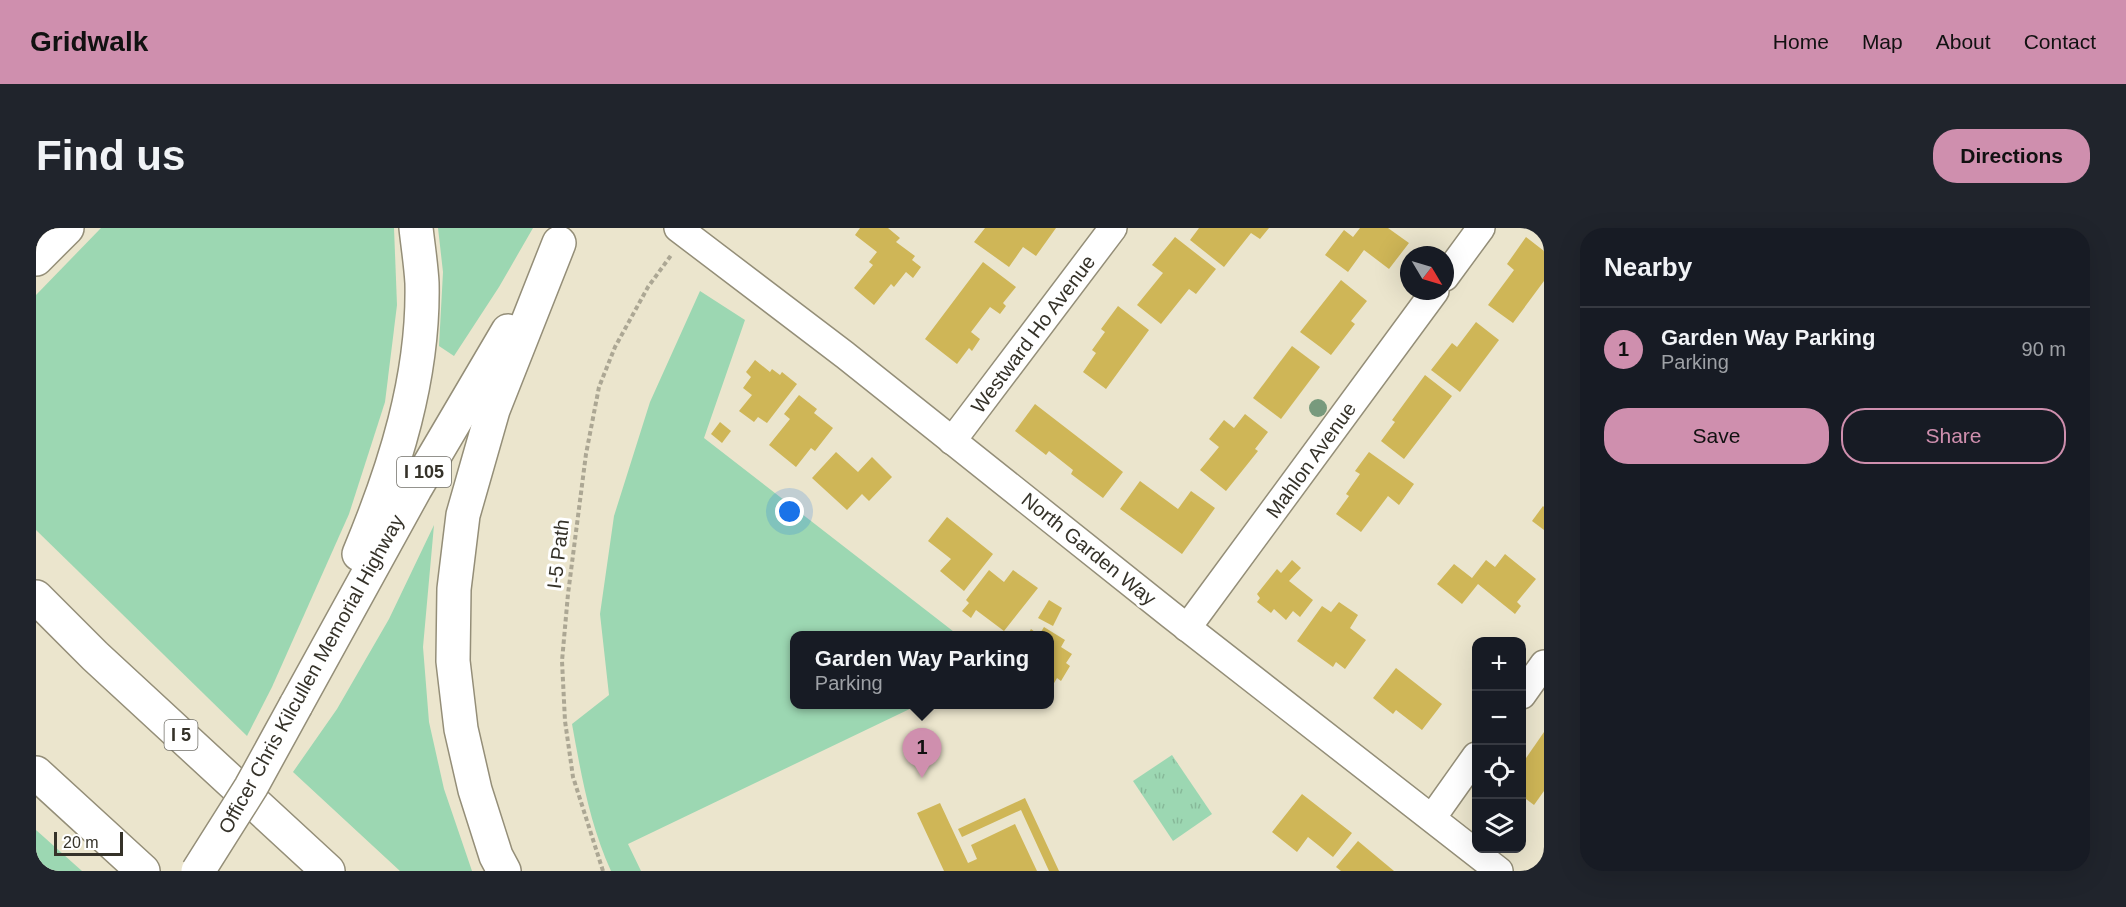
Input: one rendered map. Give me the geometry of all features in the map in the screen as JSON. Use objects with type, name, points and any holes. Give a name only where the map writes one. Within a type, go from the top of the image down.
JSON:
[{"type":"highway","points":[[36,259],[67,228]]},
{"type":"highway","points":[[296,705],[372,523],[405,422],[414,380],[420,329],[422,282],[416,228]]},
{"type":"highway","points":[[504,871],[496,856],[475,790],[460,729],[453,661],[454,589],[463,514],[493,410],[563,236]]},
{"type":"highway","name":"Officer Chris Kilcullen Memorial Highway","points":[[198,871],[251,787],[415,489],[563,236]]},
{"type":"highway","name":"I 5","points":[[36,597],[104,664],[328,871]]},
{"type":"highway","points":[[36,775],[120,871]]},
{"type":"highway","points":[[36,775],[143,871]]},
{"type":"street","name":"North Garden Way","points":[[678,228],[845,355],[1187,628],[1499,871]]},
{"type":"street","name":"Westward Ho Avenue","points":[[952,441],[1113,228]]},
{"type":"street","points":[[1454,265],[1481,228]]},
{"type":"street","name":"Mahlon Avenue","points":[[1187,628],[1428,300]]},
{"type":"street","points":[[1524,691],[1544,664]]},
{"type":"street","points":[[1432,818],[1472,762]]},
{"type":"path","name":"I-5 Path","points":[[603,871],[573,777],[562,662],[568,594],[586,454],[599,387],[621,337],[648,287],[671,256]]},
{"type":"green space","points":[[101,228],[394,228],[397,305],[385,402],[349,514],[272,687],[247,736],[36,530],[36,295]]},
{"type":"green space","points":[[438,228],[533,228],[499,287],[454,356],[439,346],[443,272]]},
{"type":"green space","points":[[700,291],[745,320],[704,438],[953,631],[790,631],[790,709],[910,709],[628,844],[641,871],[611,871],[597,836],[572,724],[609,695],[600,614],[614,516],[650,402]]},
{"type":"green space","points":[[434,525],[423,647],[429,722],[444,789],[472,871],[400,871],[293,772],[337,709],[389,619]]},
{"type":"green space","points":[[1172,755],[1212,814],[1173,841],[1133,781]]},
{"type":"green space","points":[[36,830],[82,871],[36,871]]},
{"type":"building","points":[[860,228],[888,228],[900,238],[896,242],[915,256],[912,260],[921,267],[913,278],[906,272],[894,287],[891,284],[874,305],[854,288],[873,265],[869,262],[877,252],[855,235]]},
{"type":"building","points":[[985,228],[1056,228],[1036,256],[1023,247],[1009,267],[974,242]]},
{"type":"building","points":[[1199,228],[1269,228],[1260,239],[1251,233],[1224,267],[1190,240]]},
{"type":"building","points":[[1360,228],[1388,228],[1409,243],[1407,246],[1400,246],[1400,255],[1389,269],[1364,250],[1348,272],[1325,255],[1344,230],[1353,237]]},
{"type":"building","points":[[1175,237],[1216,269],[1196,294],[1189,289],[1161,324],[1137,305],[1163,273],[1152,265]]},
{"type":"building","points":[[1526,237],[1544,251],[1544,281],[1513,323],[1488,305],[1514,270],[1507,264]]},
{"type":"building","points":[[983,262],[1016,287],[1003,303],[1006,306],[1000,314],[990,307],[971,332],[980,339],[972,351],[969,348],[957,364],[925,339]]},
{"type":"building","points":[[1341,280],[1367,301],[1351,321],[1355,324],[1331,355],[1300,332]]},
{"type":"building","points":[[1118,306],[1149,330],[1106,389],[1083,372],[1096,353],[1092,350],[1105,332],[1101,329]]},
{"type":"building","points":[[1476,322],[1499,340],[1460,392],[1431,370],[1452,343],[1457,347]]},
{"type":"building","points":[[1292,346],[1320,367],[1281,419],[1253,398]]},
{"type":"building","points":[[755,360],[770,372],[772,369],[780,375],[782,372],[797,384],[767,423],[758,417],[754,422],[739,411],[752,395],[743,388],[751,377],[746,372]]},
{"type":"building","points":[[1425,375],[1452,396],[1404,459],[1381,441],[1395,422],[1392,420]]},
{"type":"building","points":[[799,395],[817,409],[814,413],[833,428],[815,451],[811,448],[796,467],[769,445],[790,419],[784,414]]},
{"type":"building","points":[[1035,404],[1123,472],[1103,498],[1071,474],[1073,470],[1049,451],[1046,455],[1015,431]]},
{"type":"building","points":[[1245,414],[1268,432],[1255,449],[1258,451],[1226,491],[1200,470],[1219,447],[1209,439],[1224,420],[1234,428]]},
{"type":"building","points":[[720,422],[731,431],[722,443],[711,434]]},
{"type":"building","points":[[836,452],[858,472],[872,457],[892,477],[869,501],[862,494],[847,510],[812,478]]},
{"type":"building","points":[[1369,452],[1414,484],[1399,505],[1388,496],[1361,532],[1336,514],[1349,496],[1346,494],[1360,474],[1355,471]]},
{"type":"building","points":[[1140,481],[1178,509],[1191,491],[1215,508],[1182,554],[1120,509]]},
{"type":"building","points":[[1544,507],[1544,530],[1532,521]]},
{"type":"building","points":[[947,517],[993,554],[964,591],[940,571],[951,559],[928,541]]},
{"type":"building","points":[[1505,554],[1536,579],[1517,602],[1521,606],[1515,614],[1478,584],[1462,604],[1437,584],[1454,564],[1472,578],[1486,560],[1495,567]]},
{"type":"building","points":[[1292,560],[1301,568],[1289,581],[1313,600],[1300,617],[1293,611],[1286,620],[1274,609],[1271,613],[1257,602],[1260,598],[1257,594],[1277,569],[1281,573]]},
{"type":"building","points":[[989,570],[1004,582],[1013,570],[1038,588],[1004,631],[976,610],[971,618],[962,611],[969,603],[966,600]]},
{"type":"building","points":[[1049,600],[1062,608],[1053,626],[1038,618]]},
{"type":"building","points":[[1339,602],[1358,615],[1350,628],[1366,640],[1345,669],[1336,662],[1333,667],[1297,641],[1322,606],[1331,612]]},
{"type":"building","points":[[1054,633],[1065,640],[1061,647],[1072,654],[1066,663],[1070,666],[1061,681],[1057,678],[1054,683]]},
{"type":"building","points":[[1396,668],[1442,704],[1422,730],[1396,710],[1393,714],[1373,698]]},
{"type":"building","points":[[1544,732],[1544,791],[1534,805],[1526,799],[1526,758]]},
{"type":"building","points":[[1302,794],[1352,833],[1333,857],[1308,837],[1297,852],[1272,832]]},
{"type":"building","points":[[1025,798],[1059,871],[1049,871],[1021,810],[962,837],[958,829]]},
{"type":"building","points":[[940,803],[968,863],[977,859],[971,845],[1015,824],[1037,871],[944,871],[917,813]]},
{"type":"building","points":[[1358,841],[1394,871],[1341,871],[1336,867]]},
{"type":"place","name":"Garden Way Parking","points":[[922,778]]}]
